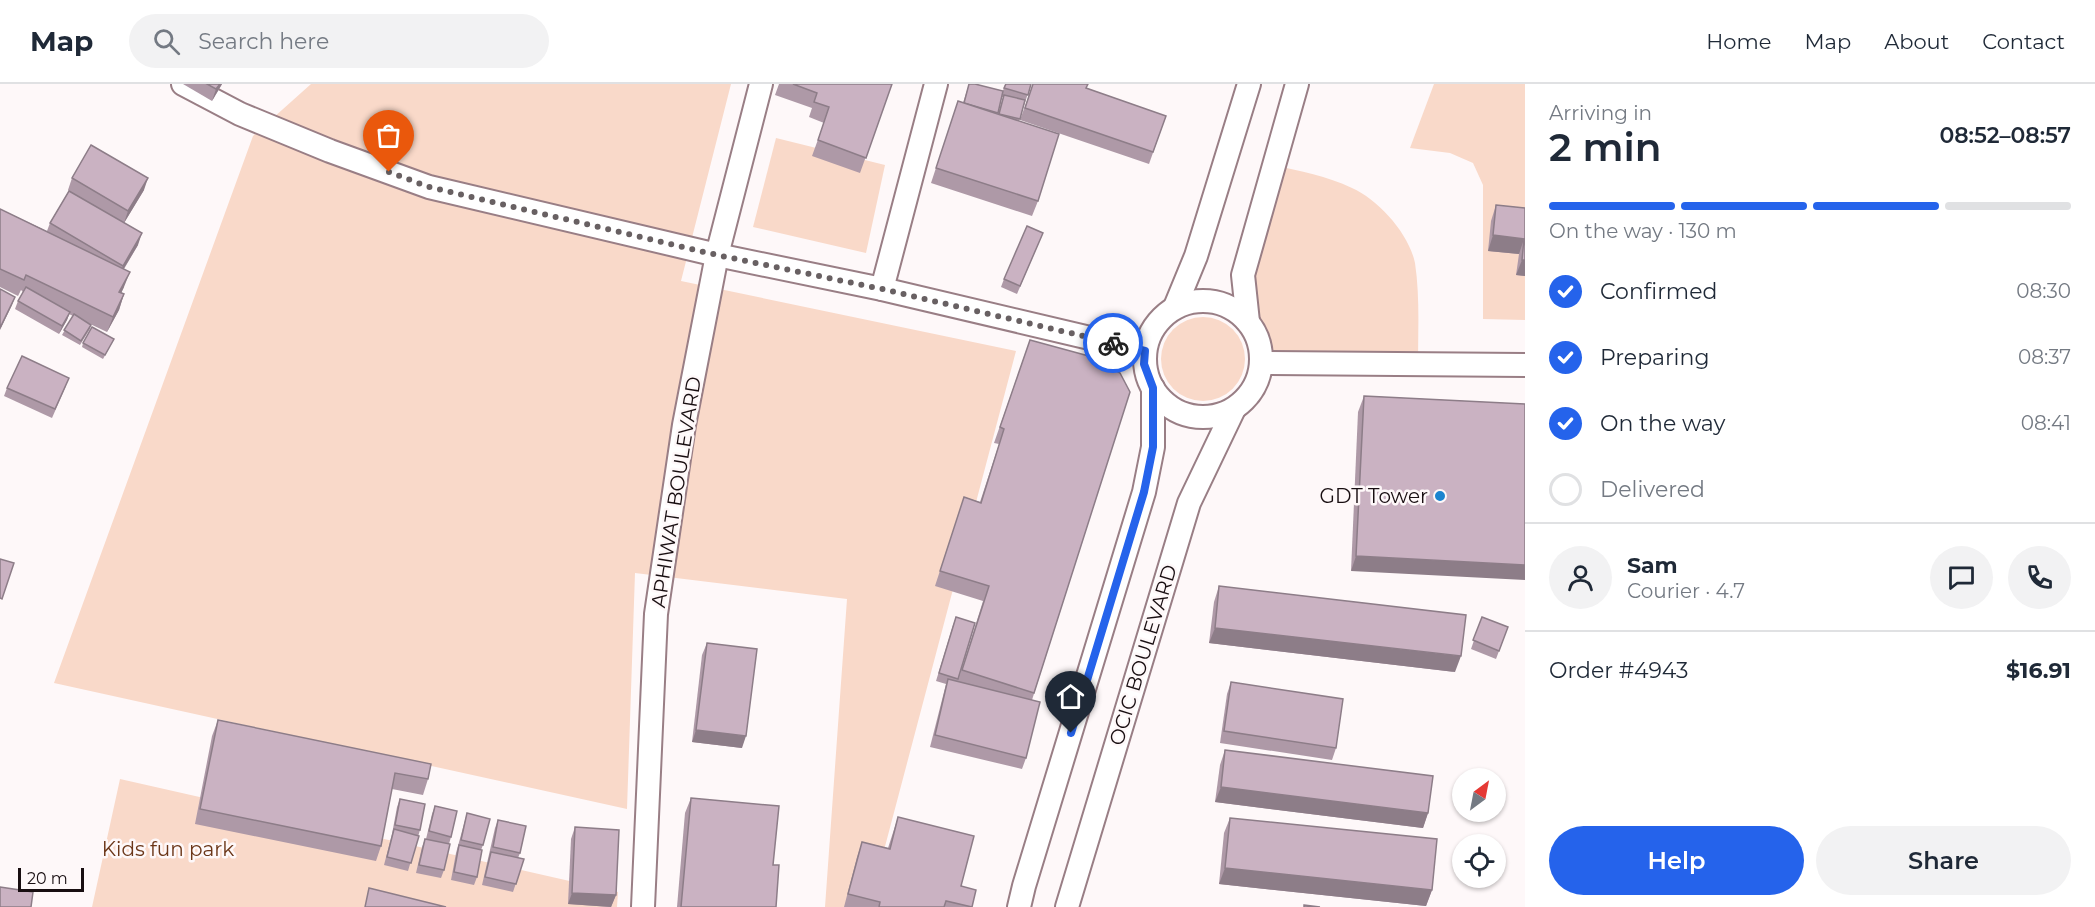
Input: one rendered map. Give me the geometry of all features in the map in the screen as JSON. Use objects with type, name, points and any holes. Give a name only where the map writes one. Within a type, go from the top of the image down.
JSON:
[{"type":"street","points":[[183,84],[240,114],[330,151],[429,187],[717,255],[882,289],[1145,351]]},
{"type":"street","name":"APHIWAT BOULEVARD","points":[[643,907],[656,614],[684,425],[717,255],[762,84]]},
{"type":"street","points":[[882,289],[936,84]]},
{"type":"street","points":[[1174,308],[1196,256],[1249,84]]},
{"type":"street","points":[[1248,322],[1243,275],[1296,84]]},
{"type":"street","points":[[1194,301],[1214,302],[1233,309],[1248,322],[1259,341],[1262,363],[1257,381],[1248,397],[1233,409],[1212,417],[1189,415],[1168,406],[1153,388],[1144,364],[1150,333],[1160,319],[1174,308],[1194,301]]},
{"type":"street","points":[[1262,363],[1525,365]]},
{"type":"street","points":[[1019,907],[1144,492],[1153,447],[1153,388]]},
{"type":"street","name":"OCIC BOULEVARD","points":[[1067,907],[1189,503],[1233,409]]},
{"type":"green space","points":[[311,84],[731,84],[681,281],[1016,351],[869,907],[825,907],[847,599],[635,573],[627,809],[54,683],[253,136]]},
{"type":"green space","points":[[1434,84],[1525,84],[1525,320],[1483,319],[1483,185],[1473,163],[1450,153],[1410,148]]},
{"type":"green space","points":[[776,138],[885,165],[866,253],[753,227]]},
{"type":"green space","points":[[1273,165],[1323,177],[1362,193],[1382,209],[1400,230],[1412,252],[1417,275],[1418,364],[1262,363],[1259,341],[1248,322],[1254,230]]},
{"type":"green space","points":[[1203,317],[1219,320],[1233,329],[1242,343],[1245,359],[1242,375],[1233,389],[1219,398],[1203,401],[1187,398],[1173,389],[1164,375],[1161,359],[1164,343],[1173,329],[1187,320]]},
{"type":"green space","name":"Kids fun park","points":[[120,779],[618,892],[617,907],[92,907]]},
{"type":"building","points":[[207,84],[220,84],[216,89]]},
{"type":"building","points":[[793,84],[892,84],[866,158],[818,140],[829,107],[814,102],[817,93]]},
{"type":"building","points":[[969,84],[1003,91],[998,113],[964,103]]},
{"type":"building","points":[[1006,84],[1031,84],[1028,95],[1004,88]]},
{"type":"building","points":[[1033,84],[1088,84],[1086,88],[1166,116],[1153,152],[1025,108]]},
{"type":"building","points":[[1004,95],[1025,100],[1020,119],[999,114]]},
{"type":"building","points":[[958,101],[1059,134],[1038,201],[936,168]]},
{"type":"building","points":[[91,145],[148,178],[128,211],[72,178]]},
{"type":"building","points":[[69,191],[142,233],[123,266],[50,223]]},
{"type":"building","points":[[1496,205],[1525,208],[1525,260],[1522,260],[1524,239],[1493,235]]},
{"type":"building","points":[[0,209],[130,272],[119,292],[124,294],[113,317],[26,275],[24,280],[0,269]]},
{"type":"building","points":[[1027,226],[1043,233],[1020,286],[1004,279]]},
{"type":"building","points":[[26,287],[70,312],[62,326],[18,301]]},
{"type":"building","points":[[0,289],[15,297],[0,328]]},
{"type":"building","points":[[74,314],[91,325],[81,341],[64,330]]},
{"type":"building","points":[[92,327],[114,339],[105,355],[83,343]]},
{"type":"building","points":[[1030,340],[1096,358],[1120,373],[1130,392],[1034,693],[962,670],[989,586],[940,571],[964,497],[981,503],[1004,429],[1000,427]]},
{"type":"building","points":[[22,356],[69,378],[55,409],[7,388]]},
{"type":"building","name":"GDT Tower","points":[[1364,396],[1525,404],[1525,565],[1356,556]]},
{"type":"building","points":[[0,559],[14,563],[2,599],[0,598]]},
{"type":"building","points":[[1219,586],[1466,615],[1461,656],[1215,628]]},
{"type":"building","points":[[956,617],[975,623],[958,679],[939,673]]},
{"type":"building","points":[[1482,617],[1508,627],[1499,651],[1473,640]]},
{"type":"building","points":[[707,643],[757,649],[746,736],[696,730]]},
{"type":"building","points":[[948,679],[1040,702],[1026,758],[935,735]]},
{"type":"building","points":[[1231,682],[1343,699],[1336,748],[1224,731]]},
{"type":"building","points":[[218,720],[431,764],[428,779],[395,773],[381,846],[200,809]]},
{"type":"building","points":[[1225,750],[1433,776],[1428,813],[1221,787]]},
{"type":"building","points":[[691,798],[779,806],[773,865],[779,865],[776,907],[681,907]]},
{"type":"building","points":[[400,799],[425,804],[420,830],[395,825]]},
{"type":"building","points":[[435,806],[457,811],[451,837],[429,831]]},
{"type":"building","points":[[467,813],[490,819],[483,845],[461,840]]},
{"type":"building","points":[[898,817],[974,836],[961,886],[976,890],[972,907],[946,901],[944,907],[879,907],[880,902],[848,894],[862,842],[890,849]]},
{"type":"building","points":[[1230,818],[1437,839],[1432,890],[1225,868]]},
{"type":"building","points":[[498,820],[526,826],[520,853],[493,847]]},
{"type":"building","points":[[575,827],[619,830],[616,895],[572,893]]},
{"type":"building","points":[[394,829],[419,836],[411,863],[387,857]]},
{"type":"building","points":[[425,839],[450,844],[444,870],[419,865]]},
{"type":"building","points":[[459,845],[482,850],[477,877],[454,872]]},
{"type":"building","points":[[491,852],[524,859],[516,884],[485,877]]},
{"type":"building","points":[[0,887],[33,892],[31,907],[0,907]]},
{"type":"building","points":[[369,888],[446,907],[365,907]]},
{"type":"way so far","points":[[389,172],[429,187],[717,255],[882,289],[1113,343]]},
{"type":"place","name":"GDT Tower","points":[[1440,496]]},
{"type":"route","points":[[1071,733],[1144,492],[1153,447],[1153,388],[1144,364],[1145,351],[1113,343]]}]
